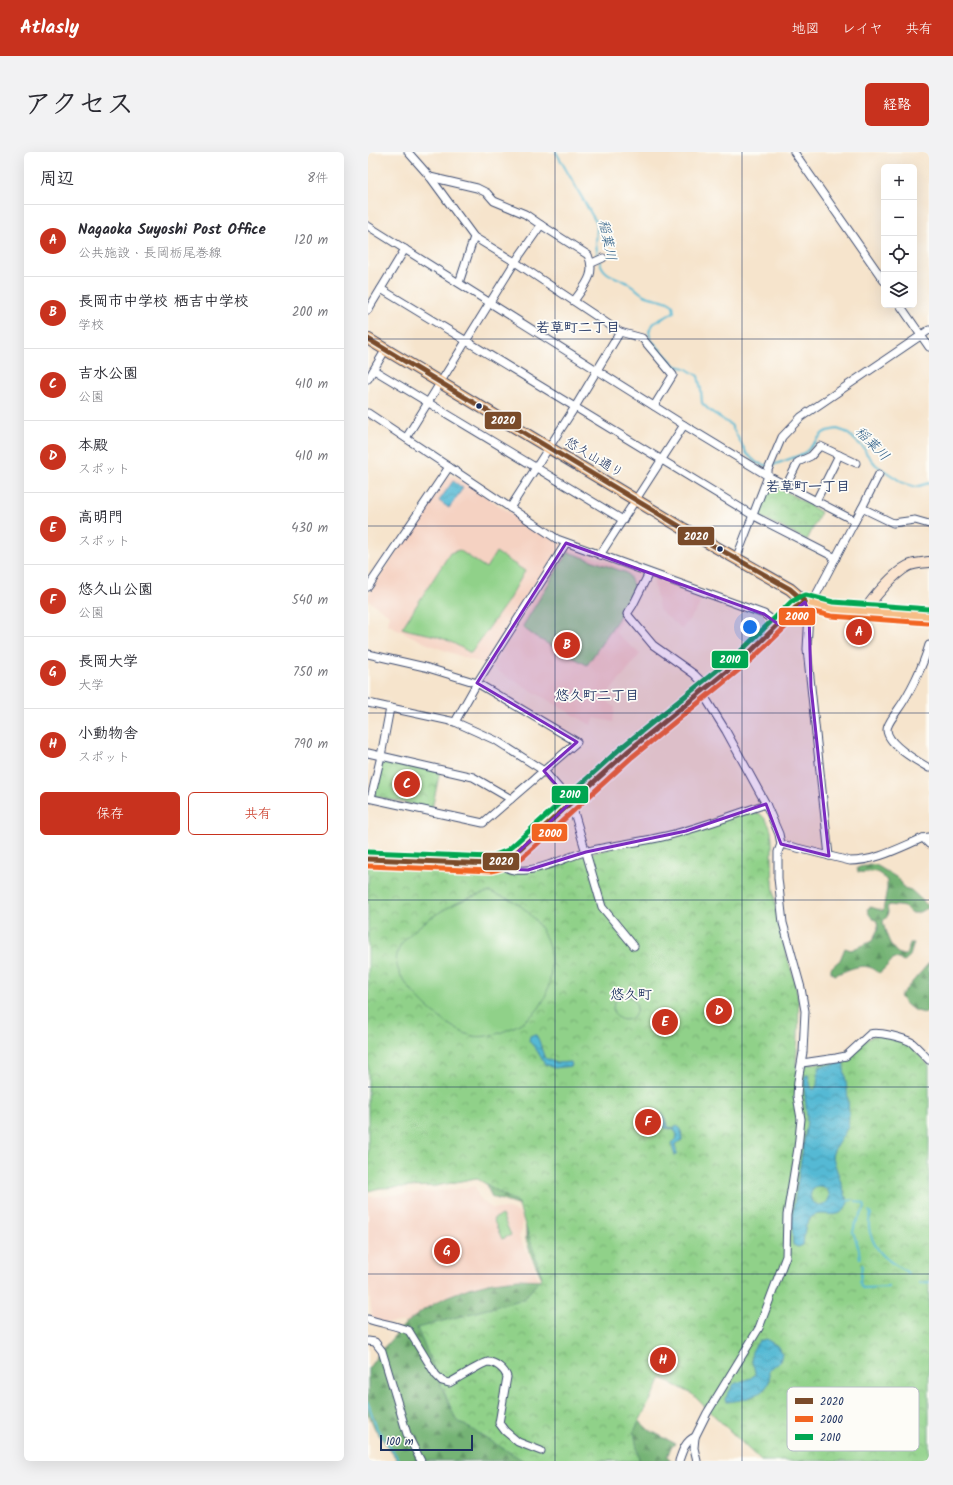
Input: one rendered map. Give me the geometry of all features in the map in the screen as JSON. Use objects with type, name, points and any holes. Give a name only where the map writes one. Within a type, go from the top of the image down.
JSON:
[{"type":"main road","name":"悠久山通り","points":[[368,339],[636,500],[790,589],[805,602]]},
{"type":"main road","points":[[864,612],[869,603],[900,571],[914,564],[929,562]]},
{"type":"main road","points":[[368,859],[485,864],[498,863],[518,852],[627,752],[747,655],[795,608],[805,602],[832,609],[929,616]]},
{"type":"street","points":[[408,152],[430,177],[474,236],[516,262],[620,332],[642,338],[673,375],[654,406]]},
{"type":"street","points":[[794,152],[881,278]]},
{"type":"street","points":[[430,177],[477,188],[487,193],[494,201],[524,214],[588,256],[592,263],[591,275],[574,301]]},
{"type":"street","points":[[406,438],[490,302],[541,225]]},
{"type":"street","points":[[369,229],[405,248],[684,425],[768,473],[786,486],[855,521]]},
{"type":"street","points":[[459,282],[474,236]]},
{"type":"street","points":[[368,310],[405,248]]},
{"type":"street","points":[[592,263],[603,258]]},
{"type":"street","points":[[381,289],[754,516],[836,558]]},
{"type":"street","points":[[902,308],[929,347]]},
{"type":"street","points":[[736,559],[754,516],[782,437],[801,418],[929,330]]},
{"type":"street","points":[[510,508],[575,407],[620,332]]},
{"type":"street","points":[[368,379],[386,349]]},
{"type":"street","points":[[374,370],[623,520]]},
{"type":"street","points":[[368,413],[557,539],[764,614],[778,624]]},
{"type":"street","points":[[600,555],[684,425]]},
{"type":"street","points":[[786,486],[798,462],[811,456],[820,446],[856,463]]},
{"type":"street","points":[[816,501],[839,455]]},
{"type":"street","points":[[368,587],[449,467]]},
{"type":"street","points":[[829,856],[810,687],[808,649],[809,613],[805,602],[815,597],[880,474]]},
{"type":"street","points":[[862,508],[893,523],[915,520],[929,524]]},
{"type":"street","points":[[455,722],[477,683],[566,543]]},
{"type":"street","points":[[649,572],[627,614],[660,650],[694,674],[704,689],[766,804],[780,834],[781,844],[778,852],[779,891],[784,923],[804,999],[802,1063],[797,1096],[801,1118],[798,1148],[787,1215],[786,1256],[759,1328],[707,1413],[695,1437],[694,1448],[697,1461]]},
{"type":"street","points":[[929,645],[909,693],[889,724],[887,730],[892,741],[899,748],[929,768]]},
{"type":"street","points":[[368,654],[425,667],[477,683],[577,742],[483,824],[369,798],[381,756],[390,708]]},
{"type":"street","points":[[368,703],[455,722],[497,741],[544,771],[571,802],[602,907],[634,946]]},
{"type":"street","points":[[368,752],[473,777],[511,799]]},
{"type":"street","points":[[498,863],[505,869],[528,870],[618,844],[665,836],[766,804]]},
{"type":"street","points":[[781,844],[850,861],[861,861],[882,856],[926,837],[929,844]]},
{"type":"street","points":[[802,1063],[846,1056],[870,1034],[874,1033],[910,1041],[929,1060]]},
{"type":"street","points":[[368,1319],[386,1325],[402,1327],[409,1331],[436,1375],[442,1381],[449,1383],[482,1364],[489,1362],[496,1364],[506,1372],[507,1376],[499,1423],[505,1431],[518,1442],[541,1451]]},
{"type":"street","points":[[368,1340],[375,1342],[382,1351],[407,1434],[421,1461]]},
{"type":"street","points":[[679,1461],[683,1448],[688,1441],[695,1437]]},
{"type":"highlighted area","points":[[566,543],[764,614],[778,624],[805,602],[809,613],[811,687],[829,856],[781,844],[766,804],[686,831],[586,852],[528,870],[505,869],[498,863],[518,852],[571,802],[544,771],[577,742],[477,683]]},
{"type":"shaded area","points":[[449,476],[454,476],[563,545],[486,664],[425,643],[387,624],[389,615],[368,600],[368,595]]},
{"type":"shaded area","points":[[568,548],[643,575],[615,632],[640,654],[604,699],[615,707],[613,722],[595,718],[591,725],[491,667]]},
{"type":"shaded area","points":[[653,578],[703,596],[698,608],[682,629],[659,610]]},
{"type":"shaded area","points":[[475,1186],[479,1198],[492,1208],[508,1209],[518,1212],[522,1218],[522,1230],[519,1237],[535,1269],[538,1279],[526,1290],[414,1321],[384,1323],[372,1319],[368,1275],[368,1197],[451,1190]]},
{"type":"green space","points":[[771,483],[821,512],[807,540],[757,515],[767,485]]},
{"type":"green space","points":[[459,550],[486,568],[496,552],[525,571],[508,601],[471,653],[441,638],[402,628],[450,553]]},
{"type":"green space","points":[[568,552],[627,573],[634,587],[618,619],[587,665],[533,635],[523,626]]},
{"type":"green space","points":[[383,758],[440,771],[432,809],[374,796]]},
{"type":"green space","points":[[759,813],[770,827],[773,885],[777,914],[783,942],[795,982],[799,1007],[796,1066],[839,1060],[872,1036],[879,1035],[908,1044],[929,1065],[929,1460],[761,1461],[692,1394],[662,1378],[634,1431],[639,1461],[524,1461],[456,1420],[417,1328],[524,1299],[542,1277],[518,1203],[476,1178],[436,1186],[380,1188],[368,1191],[368,862],[494,869],[516,873],[743,814]]},
{"type":"green space","points":[[869,864],[876,865],[896,877],[904,888],[911,890],[926,904],[928,908],[917,913],[910,913],[902,906],[890,905],[887,907],[887,917],[883,921],[887,937],[893,948],[901,955],[906,955],[910,943],[914,943],[910,956],[903,962],[894,958],[879,973],[874,969],[863,966],[852,968],[835,975],[831,972],[831,968],[840,960],[845,948],[851,950],[872,941],[878,929],[877,921],[870,916],[867,909],[871,907],[883,911],[887,881],[883,876],[876,872],[858,872],[857,868]]},
{"type":"green space","points":[[490,892],[513,901],[521,906],[535,920],[541,928],[549,947],[551,966],[548,989],[541,1005],[533,1015],[508,1030],[481,1037],[463,1033],[452,1027],[418,999],[402,978],[397,967],[397,953],[405,939],[422,924],[463,900]]},
{"type":"green space","points":[[929,963],[929,1009],[925,1013],[910,1008],[900,996]]},
{"type":"green space","points":[[625,996],[634,999],[637,1008],[634,1017],[625,1020],[616,1017],[613,1008],[616,999]]},
{"type":"green space","points":[[498,1148],[633,1415],[649,1430],[676,1444],[671,1447],[667,1457],[671,1461],[398,1461],[375,1429],[368,1413],[368,1369],[380,1352],[405,1324],[425,1309],[446,1297],[469,1288],[493,1282],[518,1279],[543,1280],[532,1258],[526,1239],[526,1213],[520,1206],[492,1197],[487,1187],[486,1183]]},
{"type":"green space","points":[[502,1215],[511,1235],[502,1239],[493,1219]]},
{"type":"water","points":[[453,481],[463,488],[449,508],[439,501]]},
{"type":"water","points":[[536,1035],[538,1038],[545,1058],[556,1063],[571,1062],[572,1066],[554,1068],[545,1064],[529,1041],[530,1036]]},
{"type":"water","points":[[843,1062],[848,1096],[849,1116],[847,1128],[832,1156],[848,1203],[844,1210],[840,1213],[832,1215],[819,1214],[811,1217],[804,1233],[803,1245],[798,1247],[793,1245],[792,1218],[807,1122],[804,1087],[805,1076],[808,1074],[811,1087],[814,1090],[817,1085],[819,1067]],"holes":[[[821,1186],[829,1193],[829,1199],[827,1202],[821,1206],[812,1202],[810,1196],[813,1189]]]},
{"type":"water","points":[[662,1113],[668,1127],[674,1128],[676,1125],[681,1129],[682,1140],[675,1144],[677,1154],[675,1156],[671,1143],[676,1139],[677,1135],[674,1129],[665,1128],[660,1114]]},
{"type":"water","points":[[766,1339],[779,1347],[782,1353],[780,1362],[769,1369],[769,1380],[767,1386],[758,1394],[751,1397],[726,1402],[725,1399],[734,1384],[751,1378],[755,1374],[751,1358],[752,1352],[759,1341]]},
{"type":"waterway","name":"稲葉川","points":[[556,152],[597,224],[596,244],[598,258]]},
{"type":"waterway","name":"稲葉川","points":[[600,262],[607,273],[629,283],[642,294],[666,301],[673,305],[674,312],[654,323],[649,331],[651,340],[676,366],[685,368],[698,376],[702,403],[709,410],[731,425],[747,454],[757,463],[769,466]]},
{"type":"waterway","name":"稲葉川","points":[[773,465],[803,454],[823,433],[837,429],[846,432],[864,448],[866,453],[876,465],[903,483],[916,487],[929,483]]},
{"type":"waterway","points":[[847,1201],[852,1200]]},
{"type":"waterway","points":[[856,1201],[864,1204],[865,1208],[855,1224],[853,1232],[859,1250],[860,1259]]},
{"type":"waterway","points":[[869,1211],[871,1214],[869,1220],[870,1232],[878,1250],[892,1263],[908,1273]]},
{"type":"waterway","points":[[862,1265],[860,1282],[862,1288],[889,1287]]},
{"type":"waterway","points":[[920,1283],[929,1282]]},
{"type":"waterway","points":[[368,1403],[377,1429],[400,1461]]},
{"type":"transit line","name":"2020","points":[[368,339],[684,529],[790,589],[805,602]]},
{"type":"transit line","name":"2010","points":[[368,852],[490,857],[508,850],[622,747],[742,650],[791,602],[802,596],[806,595],[833,602],[929,609]]},
{"type":"transit line","name":"2020","points":[[368,859],[491,864],[512,856],[627,752],[747,655],[795,608],[805,602]]},
{"type":"transit line","name":"2000","points":[[368,866],[491,871],[504,868],[515,862],[523,857],[632,757],[751,660],[799,614],[806,610],[831,616],[928,623]]},
{"type":"place","name":"Nagaoka Suyoshi Post Office","points":[[859,632]]},
{"type":"place","name":"長岡市中学校 栖吉中学校","points":[[567,645]]},
{"type":"place","name":"吉水公園","points":[[407,784]]},
{"type":"place","name":"本殿","points":[[719,1011]]},
{"type":"place","name":"高明門","points":[[665,1022]]},
{"type":"place","name":"悠久山公園","points":[[648,1122]]},
{"type":"place","name":"長岡大学","points":[[447,1251]]},
{"type":"place","name":"小動物舎","points":[[663,1360]]},
{"type":"district","name":"若草町二丁目","points":[[578,328]]},
{"type":"district","name":"若草町一丁目","points":[[808,487]]},
{"type":"district","name":"悠久町二丁目","points":[[597,696]]},
{"type":"district","name":"悠久町","points":[[631,995]]}]
